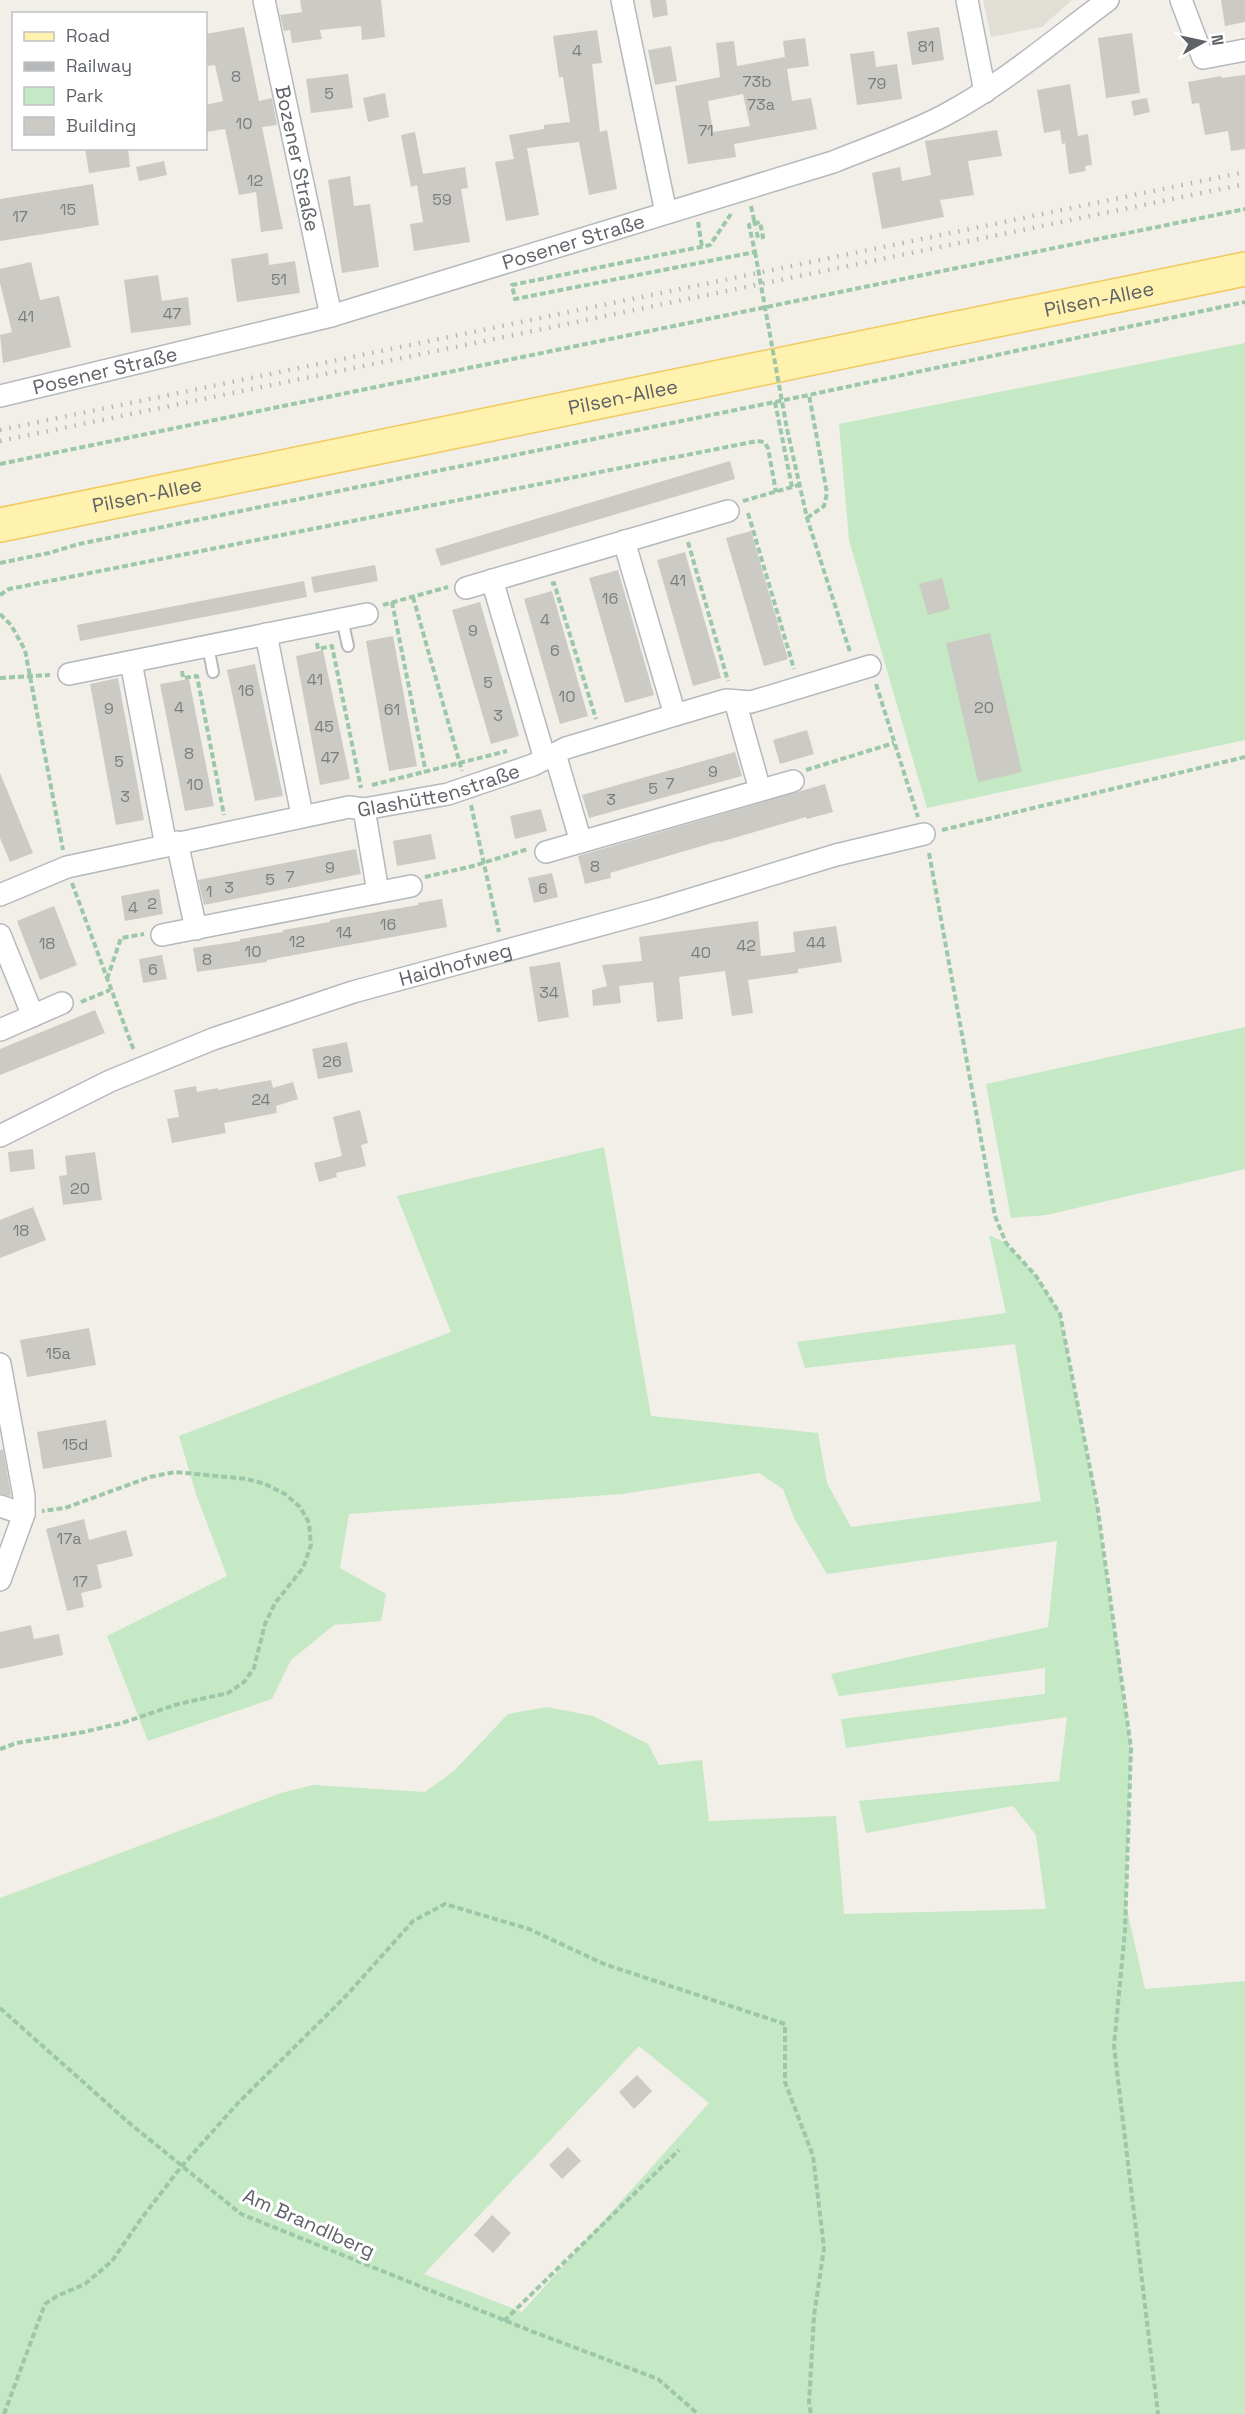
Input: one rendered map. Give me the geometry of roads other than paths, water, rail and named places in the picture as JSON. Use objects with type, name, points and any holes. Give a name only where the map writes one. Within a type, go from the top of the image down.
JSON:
[{"type":"main road","name":"Pilsen-Allee","points":[[0,525],[1245,269]]},
{"type":"street","name":"Bozener Straße","points":[[264,0],[331,316]]},
{"type":"street","points":[[622,0],[666,213]]},
{"type":"street","points":[[968,0],[985,92]]},
{"type":"street","name":"Posener Straße","points":[[0,396],[331,316],[843,158],[904,135],[985,92],[1108,0]]},
{"type":"street","points":[[1162,0],[1180,0],[1203,58],[1245,50]]},
{"type":"street","points":[[466,588],[728,511]]},
{"type":"street","points":[[624,541],[675,715]]},
{"type":"street","points":[[492,580],[546,751],[581,842]]},
{"type":"street","points":[[69,674],[367,614]]},
{"type":"street","points":[[266,634],[302,815]]},
{"type":"street","points":[[132,662],[171,844],[196,929]]},
{"type":"street","name":"Glashüttenstraße","points":[[0,895],[67,867],[302,815],[349,807],[364,809],[467,788],[546,751],[566,748],[726,700],[751,702],[863,668]]},
{"type":"street","points":[[735,701],[760,790]]},
{"type":"street","points":[[546,852],[793,781]]},
{"type":"street","points":[[364,809],[378,892]]},
{"type":"street","name":"Haidhofweg","points":[[0,1136],[110,1081],[213,1039],[353,992],[659,909],[836,855],[924,834]]},
{"type":"street","points":[[162,935],[411,886]]},
{"type":"street","points":[[0,935],[33,1016]]},
{"type":"street","points":[[0,1030],[62,1003]]},
{"type":"street","points":[[0,1364],[24,1496],[24,1514],[0,1580]]},
{"type":"street","points":[[0,1506],[24,1514]]},
{"type":"lane","points":[[342,619],[348,646]]},
{"type":"lane","points":[[208,646],[213,672]]},
{"type":"railway","points":[[0,430],[1245,172]]},
{"type":"railway","points":[[0,441],[1245,184]]}]
